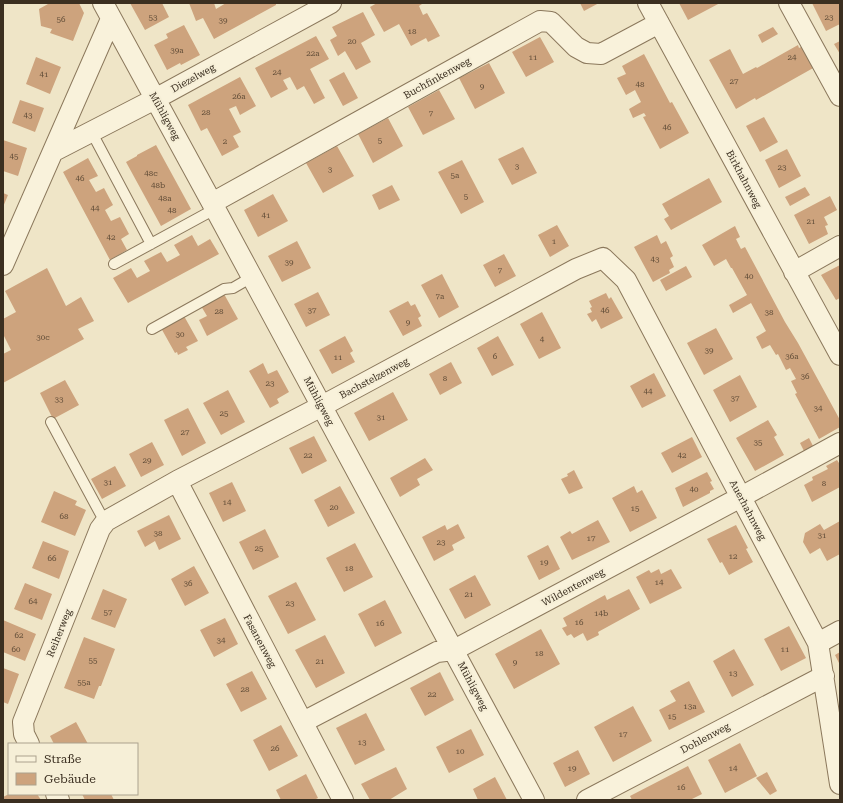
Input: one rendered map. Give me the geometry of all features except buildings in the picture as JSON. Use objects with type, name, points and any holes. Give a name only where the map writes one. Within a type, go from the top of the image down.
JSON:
[{"type":"street","name":"Diezelweg","points":[[54,151],[155,99],[331,3]]},
{"type":"street","name":"Birkhahnweg","points":[[648,3],[840,355]]},
{"type":"street","points":[[789,3],[840,96]]},
{"type":"street","name":"Mühligweg","points":[[107,11],[214,206],[534,800]]},
{"type":"street","points":[[3,265],[54,151],[107,11]]},
{"type":"street","name":"Buchfinkenweg","points":[[214,206],[540,21],[551,22],[576,47],[587,53],[601,54],[659,23]]},
{"type":"street","points":[[794,272],[840,246]]},
{"type":"street","name":"Bachstelzenweg","points":[[105,522],[177,481],[322,406],[576,268],[603,258]]},
{"type":"street","name":"Auerhahnweg","points":[[603,258],[626,280],[818,642],[840,784]]},
{"type":"street","name":"Wildentenweg","points":[[303,722],[437,652],[454,650],[741,497],[840,442]]},
{"type":"street","name":"Fasanenweg","points":[[177,481],[343,800]]},
{"type":"street","name":"Reiherweg","points":[[28,743],[24,734],[23,722],[105,522]]},
{"type":"street","points":[[818,642],[840,631]]},
{"type":"street","name":"Dohlenweg","points":[[587,800],[824,676]]},
{"type":"lane","points":[[91,131],[151,244]]},
{"type":"lane","points":[[114,264],[151,244],[214,206]]},
{"type":"lane","points":[[152,329],[224,289],[233,288],[252,277]]},
{"type":"lane","points":[[51,422],[105,522]]}]
